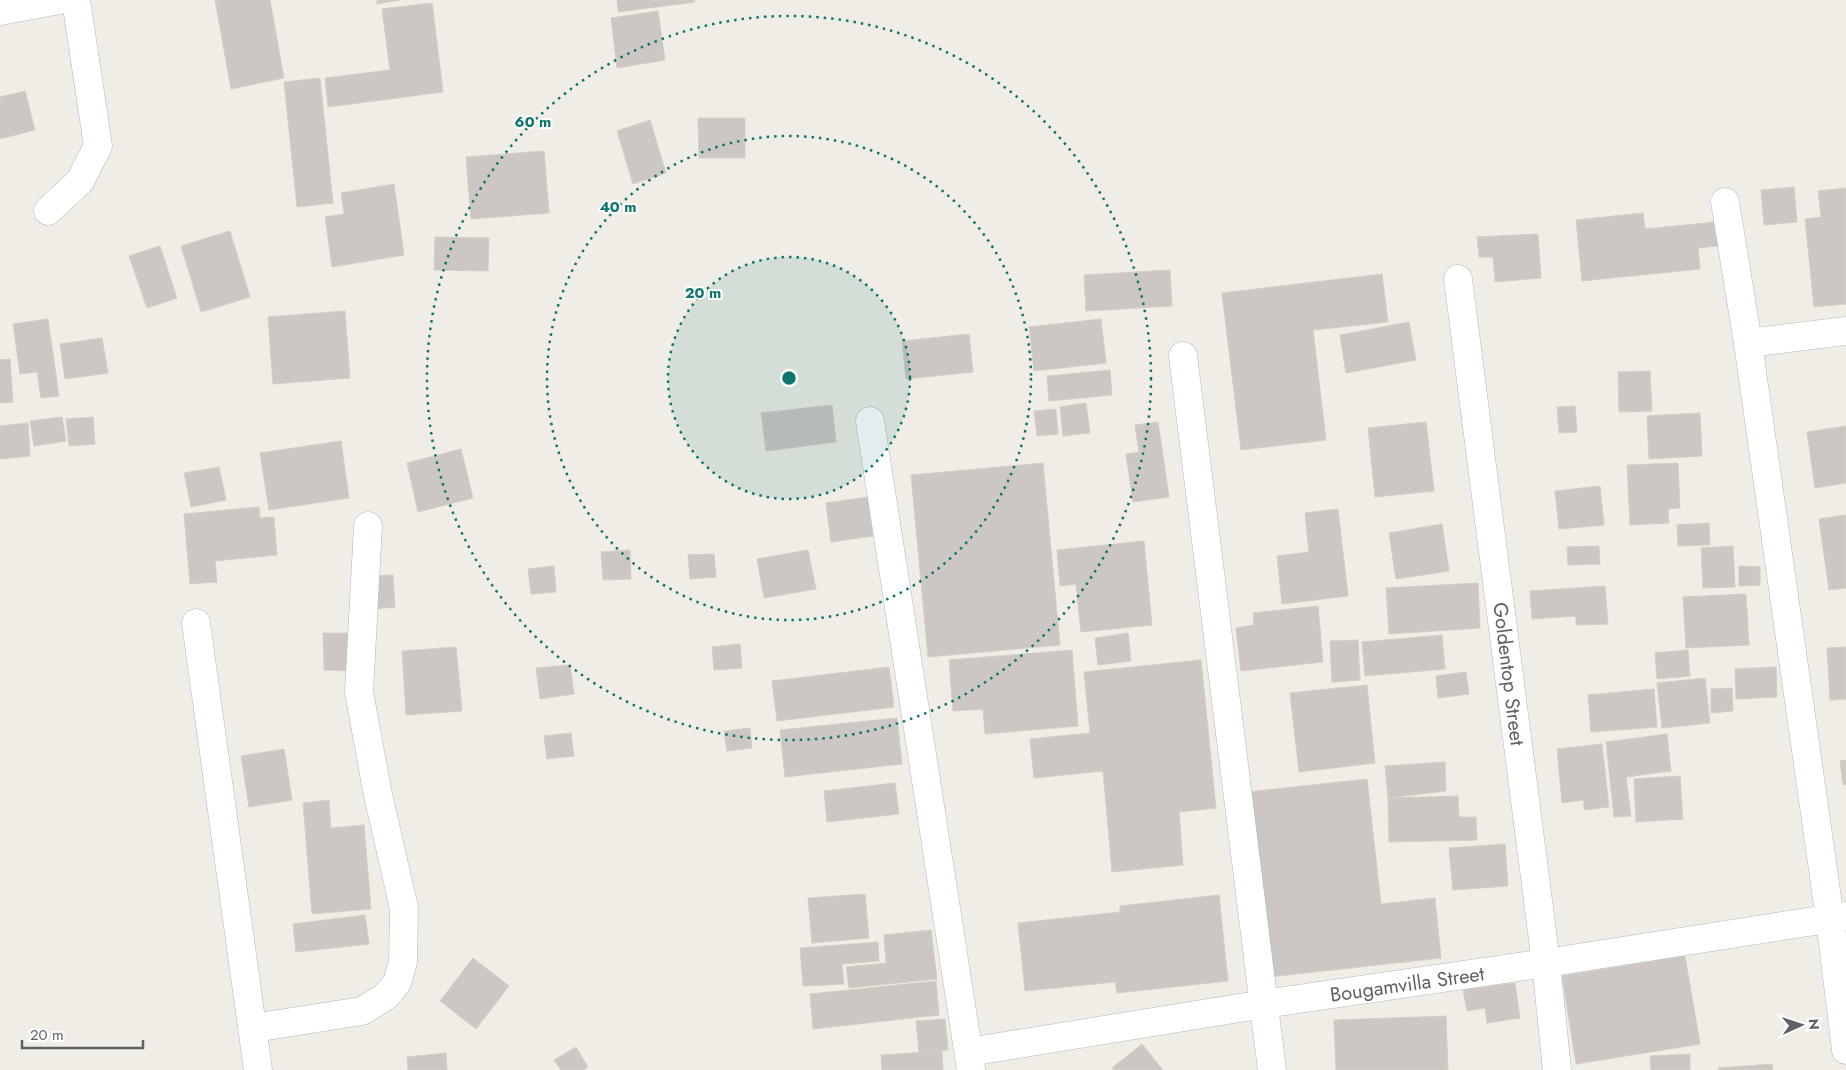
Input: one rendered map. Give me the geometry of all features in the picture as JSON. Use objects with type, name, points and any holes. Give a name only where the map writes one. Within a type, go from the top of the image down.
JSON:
[{"type":"street","points":[[0,11],[59,0]]},
{"type":"street","points":[[48,211],[80,181],[98,146],[76,0]]},
{"type":"street","points":[[1724,202],[1838,917],[1846,1050]]},
{"type":"street","name":"Goldentop Street","points":[[1458,279],[1546,964],[1557,1070]]},
{"type":"street","points":[[1748,343],[1846,331]]},
{"type":"street","points":[[1184,356],[1272,1070]]},
{"type":"street","points":[[870,421],[970,1061]]},
{"type":"street","points":[[254,1028],[362,1011],[386,996],[397,983],[403,962],[404,908],[378,795],[359,692],[368,526]]},
{"type":"street","points":[[196,623],[254,1028],[258,1070]]},
{"type":"street","name":"Bougamvilla Street","points":[[970,1061],[1264,1004],[1546,964],[1838,917]]},
{"type":"building","points":[[215,0],[270,0],[284,78],[231,89]]},
{"type":"building","points":[[377,0],[400,0],[377,4]]},
{"type":"building","points":[[617,0],[694,0],[695,2],[618,12]]},
{"type":"building","points":[[432,3],[443,92],[328,107],[325,78],[390,70],[382,9]]},
{"type":"building","points":[[658,11],[665,60],[617,68],[611,18]]},
{"type":"building","points":[[320,78],[333,203],[297,207],[284,82]]},
{"type":"building","points":[[25,91],[35,130],[0,139],[0,97]]},
{"type":"building","points":[[698,118],[745,118],[745,158],[699,158]]},
{"type":"building","points":[[650,120],[666,173],[633,184],[617,131]]},
{"type":"building","points":[[544,151],[549,213],[471,219],[466,157]]},
{"type":"building","points":[[394,184],[404,255],[332,267],[325,217],[344,214],[341,193]]},
{"type":"building","points":[[1794,187],[1797,222],[1764,225],[1761,190]]},
{"type":"building","points":[[1846,188],[1846,304],[1814,307],[1805,219],[1821,217],[1818,191]]},
{"type":"building","points":[[1643,213],[1645,229],[1716,222],[1718,246],[1698,248],[1700,269],[1582,281],[1576,220]]},
{"type":"building","points":[[230,231],[250,297],[201,312],[181,246]]},
{"type":"building","points":[[1538,234],[1541,278],[1495,282],[1493,257],[1479,257],[1477,237]]},
{"type":"building","points":[[435,237],[489,238],[488,271],[434,270]]},
{"type":"building","points":[[160,246],[177,298],[147,308],[129,256]]},
{"type":"building","points":[[1170,270],[1172,306],[1086,311],[1084,275]]},
{"type":"building","points":[[1382,274],[1388,322],[1313,330],[1326,440],[1241,450],[1222,293]]},
{"type":"building","points":[[345,311],[350,378],[273,384],[268,317]]},
{"type":"building","points":[[48,319],[59,396],[41,398],[37,372],[20,374],[13,324]]},
{"type":"building","points":[[1101,319],[1106,363],[1034,371],[1029,327]]},
{"type":"building","points":[[1409,322],[1416,360],[1346,373],[1340,335]]},
{"type":"building","points":[[969,334],[973,372],[906,379],[902,341]]},
{"type":"building","points":[[102,338],[108,373],[65,379],[60,344]]},
{"type":"building","points":[[10,359],[13,402],[0,403],[0,360]]},
{"type":"building","points":[[1110,370],[1112,395],[1049,401],[1047,376]]},
{"type":"building","points":[[1650,371],[1652,411],[1619,412],[1618,372]]},
{"type":"building","points":[[1086,403],[1090,433],[1063,436],[1060,407]]},
{"type":"building","points":[[832,405],[836,442],[766,451],[761,413]]},
{"type":"building","points":[[1575,406],[1577,432],[1559,433],[1557,407]]},
{"type":"building","points":[[1056,409],[1058,434],[1037,436],[1034,411]]},
{"type":"building","points":[[1700,413],[1702,456],[1649,459],[1647,416]]},
{"type":"building","points":[[62,417],[66,441],[34,446],[30,421]]},
{"type":"building","points":[[93,417],[95,444],[69,446],[66,419]]},
{"type":"building","points":[[1158,422],[1169,497],[1133,502],[1126,454],[1139,452],[1135,425]]},
{"type":"building","points":[[1426,422],[1434,491],[1375,497],[1368,428]]},
{"type":"building","points":[[28,423],[30,456],[0,459],[0,426]]},
{"type":"building","points":[[1846,426],[1846,483],[1815,488],[1807,432]]},
{"type":"building","points":[[341,441],[349,498],[269,510],[260,453]]},
{"type":"building","points":[[461,449],[473,498],[418,512],[407,463]]},
{"type":"building","points":[[1043,463],[1060,645],[928,657],[911,475]]},
{"type":"building","points":[[1678,463],[1680,508],[1668,509],[1669,523],[1630,525],[1627,465]]},
{"type":"building","points":[[219,467],[226,500],[191,507],[184,473]]},
{"type":"building","points":[[1600,486],[1604,525],[1559,529],[1555,491]]},
{"type":"building","points":[[868,497],[873,536],[831,542],[826,503]]},
{"type":"building","points":[[259,507],[260,518],[274,517],[277,555],[215,561],[217,582],[190,584],[184,514]]},
{"type":"building","points":[[1338,509],[1348,596],[1282,604],[1277,556],[1309,552],[1305,513]]},
{"type":"building","points":[[1846,515],[1846,588],[1829,590],[1819,519]]},
{"type":"building","points":[[1709,523],[1710,545],[1678,546],[1677,525]]},
{"type":"building","points":[[1442,524],[1449,571],[1396,579],[1389,533]]},
{"type":"building","points":[[1144,541],[1152,625],[1081,632],[1076,584],[1060,586],[1057,550]]},
{"type":"building","points":[[1599,546],[1600,564],[1568,565],[1567,547]]},
{"type":"building","points":[[1733,546],[1735,587],[1703,588],[1701,548]]},
{"type":"building","points":[[630,550],[631,579],[603,580],[601,552]]},
{"type":"building","points":[[808,550],[816,589],[764,598],[757,559]]},
{"type":"building","points":[[714,554],[716,577],[690,579],[688,555]]},
{"type":"building","points":[[554,566],[556,592],[531,594],[528,569]]},
{"type":"building","points":[[1739,566],[1760,567],[1760,585],[1739,586]]},
{"type":"building","points":[[393,575],[395,607],[375,609],[373,576]]},
{"type":"building","points":[[1478,583],[1480,628],[1389,634],[1386,588]]},
{"type":"building","points":[[1605,586],[1608,624],[1576,625],[1576,616],[1532,619],[1530,591]]},
{"type":"building","points":[[1746,594],[1749,645],[1686,648],[1683,597]]},
{"type":"building","points":[[1318,606],[1323,662],[1241,671],[1236,628],[1254,625],[1253,613]]},
{"type":"building","points":[[323,633],[350,633],[350,671],[324,670]]},
{"type":"building","points":[[1128,633],[1131,661],[1098,665],[1095,638]]},
{"type":"building","points":[[1442,635],[1445,669],[1365,676],[1362,642]]},
{"type":"building","points":[[1358,640],[1360,680],[1332,682],[1330,641]]},
{"type":"building","points":[[740,644],[742,668],[714,670],[712,647]]},
{"type":"building","points":[[456,647],[462,711],[406,715],[402,651]]},
{"type":"building","points":[[1846,647],[1846,699],[1830,700],[1827,648]]},
{"type":"building","points":[[1072,650],[1078,726],[985,734],[983,709],[953,711],[949,660]]},
{"type":"building","points":[[1688,650],[1690,676],[1657,679],[1655,653]]},
{"type":"building","points":[[1201,660],[1216,808],[1179,812],[1183,865],[1112,872],[1103,771],[1034,778],[1030,739],[1090,733],[1084,672]]},
{"type":"building","points":[[570,665],[574,694],[540,699],[536,668]]},
{"type":"building","points":[[889,667],[894,707],[777,721],[772,681]]},
{"type":"building","points":[[1776,667],[1777,697],[1736,699],[1735,669]]},
{"type":"building","points":[[1466,672],[1469,694],[1438,698],[1436,676]]},
{"type":"building","points":[[1705,678],[1710,723],[1662,728],[1657,683]]},
{"type":"building","points":[[1367,685],[1375,763],[1299,772],[1290,693]]},
{"type":"building","points":[[1732,688],[1733,711],[1711,713],[1711,689]]},
{"type":"building","points":[[1654,689],[1657,727],[1591,732],[1588,695]]},
{"type":"building","points":[[897,718],[902,764],[785,777],[780,730]]},
{"type":"building","points":[[750,728],[752,748],[727,751],[724,731]]},
{"type":"building","points":[[571,733],[574,756],[547,759],[544,736]]},
{"type":"building","points":[[1667,734],[1671,771],[1626,777],[1631,816],[1614,817],[1606,742]]},
{"type":"building","points":[[1602,744],[1609,807],[1584,810],[1584,800],[1562,803],[1557,749]]},
{"type":"building","points":[[284,749],[292,800],[249,807],[241,756]]},
{"type":"building","points":[[1846,760],[1846,784],[1843,785],[1840,761]]},
{"type":"building","points":[[1445,762],[1446,791],[1388,798],[1385,766]]},
{"type":"building","points":[[1680,776],[1683,819],[1636,822],[1634,779]]},
{"type":"building","points":[[1367,779],[1381,904],[1435,898],[1441,958],[1269,977],[1248,792]]},
{"type":"building","points":[[895,783],[899,814],[827,822],[824,791]]},
{"type":"building","points":[[1458,796],[1459,817],[1476,817],[1477,840],[1389,842],[1388,798]]},
{"type":"building","points":[[329,800],[331,828],[364,825],[371,909],[312,914],[303,803]]},
{"type":"building","points":[[1505,844],[1508,886],[1453,890],[1449,848]]},
{"type":"building","points":[[865,894],[869,938],[812,943],[808,898]]},
{"type":"building","points":[[1219,895],[1228,981],[1117,993],[1115,982],[1025,991],[1018,923],[1120,912],[1120,906]]},
{"type":"building","points":[[365,915],[369,944],[296,952],[293,924]]},
{"type":"building","points":[[931,930],[937,979],[849,988],[846,967],[886,963],[884,935]]},
{"type":"building","points":[[878,942],[879,961],[842,964],[844,984],[803,986],[800,948]]},
{"type":"building","points":[[1685,956],[1700,1044],[1576,1064],[1562,976]]},
{"type":"building","points":[[473,958],[509,986],[476,1029],[440,1001]]},
{"type":"building","points":[[936,981],[939,1015],[813,1029],[810,994]]},
{"type":"building","points":[[1515,983],[1520,1018],[1487,1023],[1485,1008],[1467,1011],[1463,990]]},
{"type":"building","points":[[1446,1016],[1448,1070],[1336,1070],[1334,1020]]},
{"type":"building","points":[[945,1019],[948,1050],[919,1053],[916,1021]]},
{"type":"building","points":[[1142,1044],[1163,1070],[1114,1070],[1112,1068]]},
{"type":"building","points":[[576,1047],[588,1067],[583,1070],[561,1070],[554,1060]]},
{"type":"building","points":[[942,1051],[943,1070],[882,1070],[881,1055]]},
{"type":"building","points":[[446,1053],[447,1070],[408,1070],[407,1057]]},
{"type":"building","points":[[1690,1054],[1690,1070],[1651,1070],[1650,1056]]},
{"type":"building","points":[[1772,1064],[1773,1070],[1719,1070],[1718,1068]]}]
